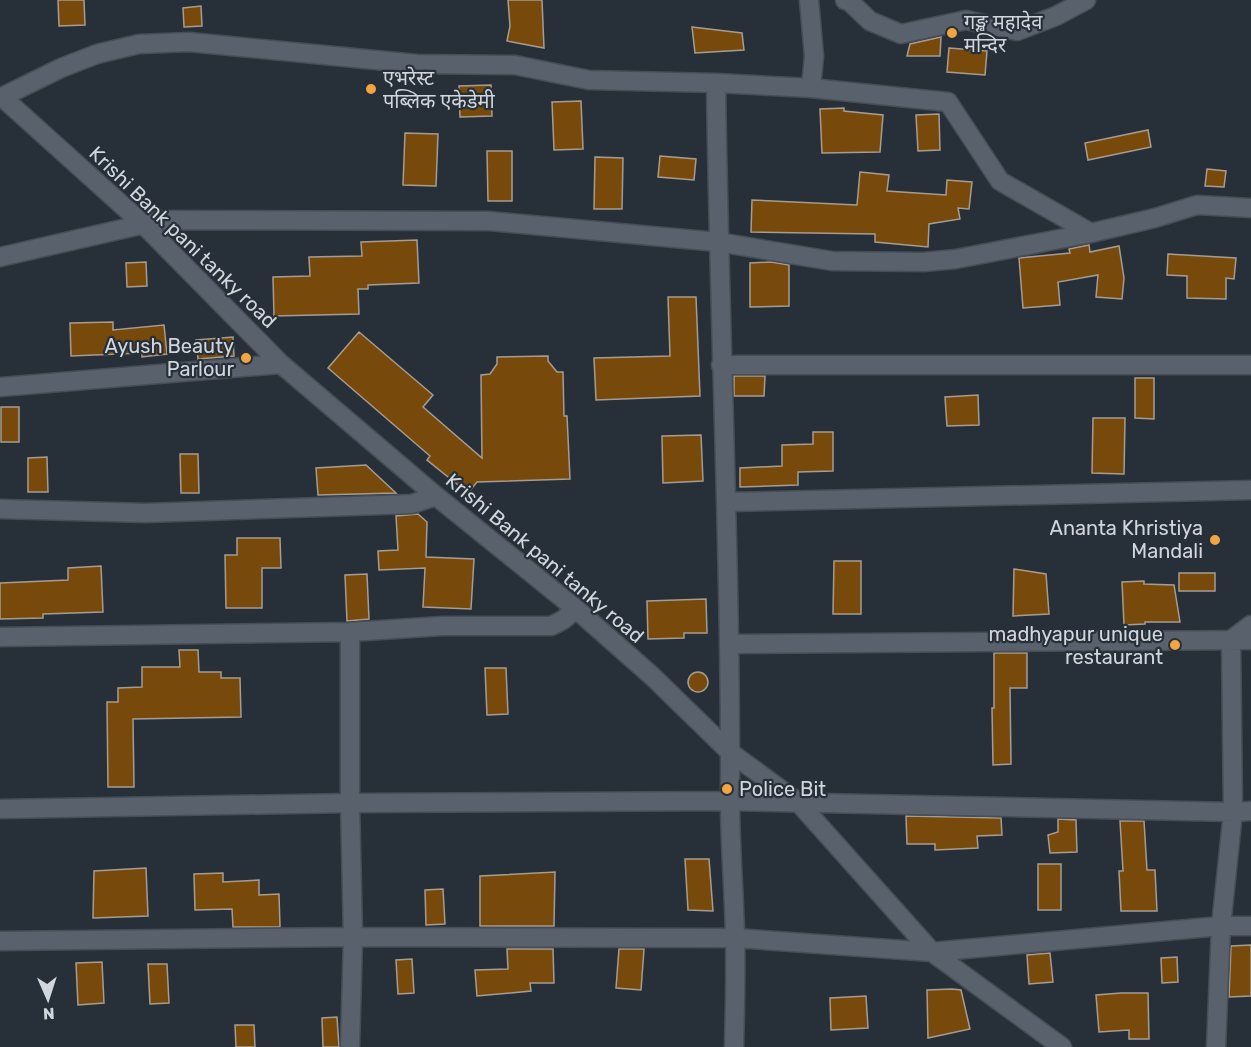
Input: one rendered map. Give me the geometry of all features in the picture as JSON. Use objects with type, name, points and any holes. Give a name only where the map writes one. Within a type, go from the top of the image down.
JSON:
[{"type":"street","points":[[809,0],[814,56],[811,88]]},
{"type":"street","points":[[845,0],[849,1],[870,21],[901,34],[966,20],[1017,31],[1056,16],[1086,0]]},
{"type":"street","points":[[1,98],[61,68],[98,54],[139,44],[189,42],[417,64],[514,65],[589,80],[811,88],[948,102],[1000,181],[1091,233]]},
{"type":"street","points":[[716,83],[721,365],[730,644],[730,801],[735,938],[734,1047]]},
{"type":"street","name":"Krishi Bank pani tanky road","points":[[1,98],[143,224],[281,364],[436,496],[576,609],[652,676],[731,753],[798,802],[932,952],[1062,1047]]},
{"type":"street","points":[[0,257],[162,220],[489,221],[718,242],[832,261],[924,262],[956,259],[1091,233],[1197,206],[1251,208]]},
{"type":"street","points":[[0,387],[281,364]]},
{"type":"street","points":[[721,365],[1251,365]]},
{"type":"street","points":[[727,502],[1251,490]]},
{"type":"street","points":[[0,509],[146,513],[412,504],[436,496]]},
{"type":"street","points":[[0,637],[350,632],[442,626],[551,626],[576,609]]},
{"type":"street","points":[[1231,640],[1251,625]]},
{"type":"street","points":[[350,632],[353,937],[350,1047]]},
{"type":"street","points":[[1216,1047],[1221,926],[1233,812],[1231,640]]},
{"type":"street","points":[[730,644],[1251,640]]},
{"type":"street","points":[[0,809],[350,803],[730,801],[1251,811]]},
{"type":"street","points":[[0,941],[353,937],[735,938],[932,952],[1221,926],[1251,926]]},
{"type":"building","points":[[58,0],[84,0],[85,25],[59,26]]},
{"type":"building","points":[[508,0],[542,0],[544,48],[507,41],[510,26]]},
{"type":"building","points":[[201,6],[202,26],[184,27],[183,8]]},
{"type":"building","points":[[692,27],[742,33],[744,50],[695,53]]},
{"type":"building","points":[[941,37],[940,56],[907,56],[910,44]]},
{"type":"building","points":[[949,48],[987,51],[985,75],[947,72]]},
{"type":"building","points":[[491,85],[492,116],[460,117],[459,86]]},
{"type":"building","points":[[581,101],[583,149],[554,150],[552,102]]},
{"type":"building","points":[[844,108],[844,111],[883,115],[880,152],[822,153],[820,109]]},
{"type":"building","points":[[939,114],[940,150],[918,151],[916,115]]},
{"type":"building","points":[[1148,130],[1151,147],[1088,160],[1085,143]]},
{"type":"building","points":[[405,133],[438,134],[436,186],[403,185]]},
{"type":"building","points":[[487,151],[512,151],[512,201],[488,201]]},
{"type":"building","points":[[660,156],[696,159],[694,180],[658,177]]},
{"type":"building","points":[[595,157],[623,158],[622,209],[594,209]]},
{"type":"building","points":[[1207,169],[1226,171],[1224,187],[1205,186]]},
{"type":"building","points":[[860,172],[889,175],[887,191],[946,195],[947,180],[972,182],[969,209],[958,208],[960,219],[929,224],[928,247],[875,242],[875,234],[751,232],[752,200],[857,205]]},
{"type":"building","points":[[417,240],[419,283],[368,285],[368,289],[358,289],[359,314],[274,316],[273,277],[310,276],[309,257],[362,256],[361,242]]},
{"type":"building","points":[[1089,245],[1090,252],[1119,246],[1124,278],[1122,299],[1096,297],[1098,275],[1058,282],[1060,305],[1023,308],[1019,258],[1070,253],[1069,249]]},
{"type":"building","points":[[1168,254],[1236,258],[1234,279],[1226,278],[1226,299],[1187,298],[1187,276],[1167,275]]},
{"type":"building","points":[[146,262],[147,286],[127,287],[126,263]]},
{"type":"building","points":[[771,262],[789,265],[789,306],[750,307],[750,263]]},
{"type":"building","points":[[668,297],[696,297],[700,396],[596,400],[594,358],[670,356]]},
{"type":"building","points":[[113,322],[113,330],[164,325],[167,354],[142,357],[142,353],[71,356],[70,323]]},
{"type":"building","points":[[359,332],[433,395],[423,407],[482,458],[481,375],[490,374],[497,364],[497,357],[548,356],[548,361],[557,372],[563,372],[564,416],[567,416],[570,479],[477,482],[468,493],[427,460],[430,456],[328,368]]},
{"type":"building","points":[[233,337],[234,356],[198,359],[196,340]]},
{"type":"building","points":[[734,376],[765,376],[764,396],[734,396]]},
{"type":"building","points":[[1135,378],[1154,378],[1154,419],[1135,418]]},
{"type":"building","points":[[978,395],[979,425],[947,426],[945,397]]},
{"type":"building","points":[[1,407],[19,407],[19,442],[1,442]]},
{"type":"building","points":[[1093,418],[1125,418],[1124,474],[1092,473]]},
{"type":"building","points":[[813,432],[833,432],[833,471],[798,472],[798,485],[740,487],[740,468],[782,466],[782,445],[813,444]]},
{"type":"building","points":[[701,435],[703,481],[663,483],[662,436]]},
{"type":"building","points":[[180,454],[198,454],[199,493],[181,493]]},
{"type":"building","points":[[47,457],[48,492],[28,492],[28,458]]},
{"type":"building","points":[[366,465],[396,493],[318,495],[316,468]]},
{"type":"building","points":[[418,514],[427,522],[426,557],[474,559],[471,609],[423,607],[425,568],[379,570],[378,551],[398,550],[396,516]]},
{"type":"building","points":[[237,538],[280,538],[281,568],[262,568],[262,608],[226,608],[225,555],[237,555]]},
{"type":"building","points":[[834,561],[861,561],[861,614],[833,614]]},
{"type":"building","points":[[101,566],[103,612],[43,614],[43,618],[0,619],[0,583],[68,580],[68,568]]},
{"type":"building","points":[[1014,569],[1046,574],[1049,614],[1013,616]]},
{"type":"building","points":[[1179,573],[1215,573],[1215,591],[1179,591]]},
{"type":"building","points":[[367,574],[369,619],[347,621],[345,575]]},
{"type":"building","points":[[1144,581],[1144,584],[1174,585],[1180,622],[1145,622],[1145,624],[1124,625],[1122,582]]},
{"type":"building","points":[[706,599],[707,633],[684,633],[684,638],[648,639],[647,601]]},
{"type":"building","points":[[179,650],[198,650],[199,672],[221,672],[221,678],[240,678],[241,717],[133,719],[134,787],[108,787],[107,702],[118,702],[118,688],[142,687],[142,667],[180,667]]},
{"type":"building","points":[[994,653],[1027,653],[1027,688],[1010,688],[1011,764],[993,765]]},
{"type":"building","points":[[485,668],[506,668],[508,714],[487,715]]},
{"type":"building","points":[[698,672],[705,675],[708,682],[705,689],[698,692],[691,689],[688,682],[691,675]]},
{"type":"building","points":[[906,816],[1001,818],[1002,835],[977,836],[978,848],[935,850],[935,844],[907,844]]},
{"type":"building","points":[[1058,819],[1076,820],[1077,852],[1050,853],[1048,835],[1058,832]]},
{"type":"building","points":[[1120,821],[1144,821],[1147,870],[1155,870],[1157,911],[1121,911],[1119,871],[1123,871]]},
{"type":"building","points":[[685,859],[709,859],[713,911],[688,910]]},
{"type":"building","points":[[1038,864],[1061,864],[1061,910],[1038,910]]},
{"type":"building","points":[[146,868],[148,916],[93,918],[94,871]]},
{"type":"building","points":[[555,872],[554,926],[480,926],[480,876]]},
{"type":"building","points":[[223,873],[223,882],[259,880],[259,895],[279,894],[280,927],[233,927],[232,909],[195,910],[194,874]]},
{"type":"building","points":[[443,889],[445,924],[426,925],[425,890]]},
{"type":"building","points":[[1251,945],[1251,996],[1229,997],[1231,946]]},
{"type":"building","points":[[507,949],[553,949],[554,983],[530,983],[531,991],[477,996],[475,970],[508,969]]},
{"type":"building","points":[[619,949],[644,949],[641,990],[616,988]]},
{"type":"building","points":[[1050,953],[1053,982],[1029,984],[1027,955]]},
{"type":"building","points":[[1177,957],[1178,982],[1162,983],[1161,958]]},
{"type":"building","points":[[412,959],[414,993],[398,994],[396,960]]},
{"type":"building","points":[[102,962],[104,1003],[78,1005],[76,963]]},
{"type":"building","points":[[148,964],[167,964],[169,1003],[150,1004]]},
{"type":"building","points":[[927,990],[961,990],[970,1029],[928,1038]]},
{"type":"building","points":[[1148,993],[1149,1039],[1129,1039],[1129,1030],[1099,1032],[1096,995]]},
{"type":"building","points":[[866,996],[868,1028],[831,1030],[830,998]]},
{"type":"building","points":[[337,1017],[339,1047],[323,1047],[322,1018]]},
{"type":"building","points":[[235,1025],[254,1025],[255,1047],[236,1047]]},
{"type":"place","name":"गङ्खु महादेव मन्दिर","points":[[952,33]]},
{"type":"place","name":"एभरेस्ट पब्लिक एकेडेमी","points":[[371,89]]},
{"type":"place","name":"Ayush Beauty Parlour","points":[[246,358]]},
{"type":"place","name":"Ananta Khristiya Mandali","points":[[1215,540]]},
{"type":"place","name":"madhyapur unique restaurant","points":[[1175,645]]},
{"type":"place","name":"Police Bit","points":[[727,789]]}]
